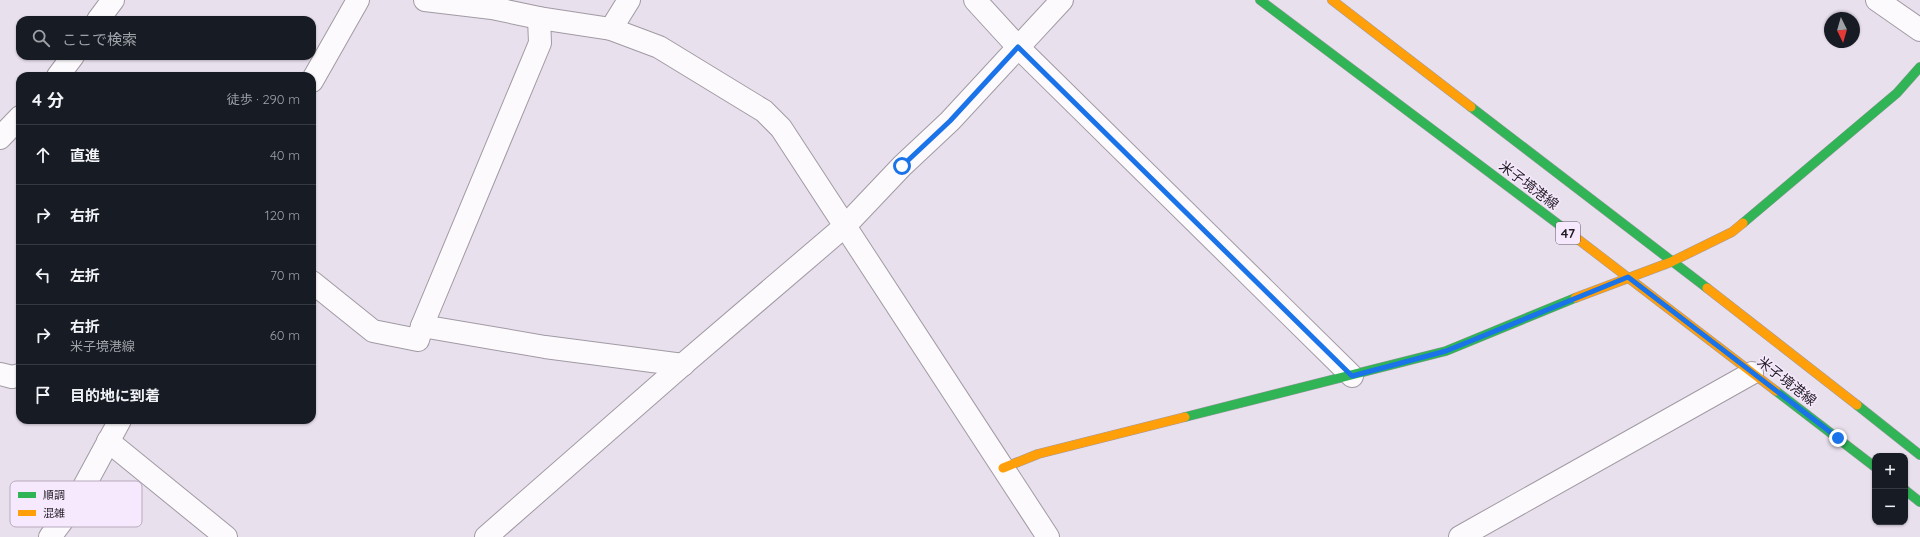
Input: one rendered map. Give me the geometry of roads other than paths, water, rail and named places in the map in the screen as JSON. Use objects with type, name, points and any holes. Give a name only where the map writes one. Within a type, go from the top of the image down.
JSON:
[{"type":"main road","name":"米子境港線","points":[[1260,0],[1628,277],[1872,465]]},
{"type":"main road","name":"米子境港線","points":[[1332,0],[1783,347],[1920,455]]},
{"type":"main road","points":[[1003,468],[1038,454],[1352,376],[1446,351],[1628,277],[1671,262],[1732,232],[1897,92],[1920,67]]},
{"type":"main road","points":[[1908,492],[1920,502]]},
{"type":"street","points":[[101,16],[113,0]]},
{"type":"street","points":[[316,74],[358,0]]},
{"type":"street","points":[[611,29],[629,0]]},
{"type":"street","points":[[975,0],[1018,47],[1352,376]]},
{"type":"street","points":[[486,537],[846,225],[902,166],[950,121],[1062,0]]},
{"type":"street","points":[[1877,0],[1920,30]]},
{"type":"street","points":[[439,1],[492,8],[539,18],[611,29],[659,47],[764,111],[781,128],[846,225],[1048,537]]},
{"type":"street","points":[[316,285],[373,331],[418,340],[422,326],[540,43],[539,18]]},
{"type":"street","points":[[61,72],[70,60]]},
{"type":"street","points":[[0,138],[16,120]]},
{"type":"street","points":[[422,326],[545,347],[683,365]]},
{"type":"street","points":[[1460,537],[1752,372]]},
{"type":"street","points":[[0,374],[12,377],[16,376]]},
{"type":"street","points":[[86,481],[112,427],[226,537]]},
{"type":"street","points":[[50,537],[58,527]]}]
